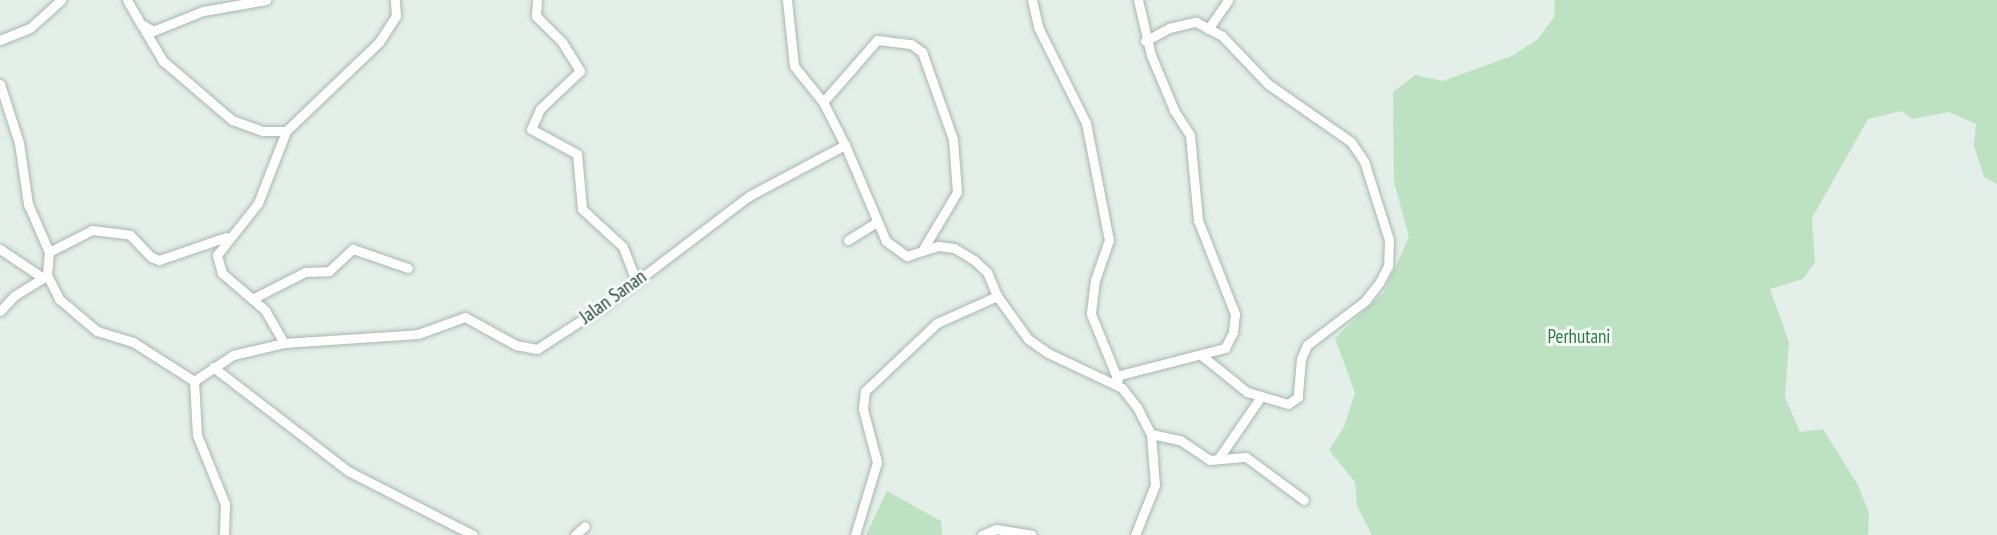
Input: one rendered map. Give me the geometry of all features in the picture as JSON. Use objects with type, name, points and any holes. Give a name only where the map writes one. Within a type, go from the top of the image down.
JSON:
[{"type":"street","points":[[0,40],[30,28],[61,0]]},
{"type":"street","points":[[127,0],[163,61],[232,120],[263,131],[286,131]]},
{"type":"street","points":[[141,24],[162,30],[203,11],[266,0]]},
{"type":"street","points":[[284,343],[273,320],[217,264],[221,246],[258,203],[286,131],[379,42],[396,16],[395,0]]},
{"type":"street","points":[[537,0],[536,16],[569,51],[580,71],[540,109],[531,128],[540,137],[575,150],[582,209],[623,247],[636,281]]},
{"type":"street","points":[[788,0],[794,66],[822,102],[845,145],[886,241],[910,256],[923,249],[954,248],[974,260],[987,272],[997,296],[1028,339],[1048,354],[1122,388]]},
{"type":"street","points":[[1032,0],[1038,27],[1086,123],[1110,240],[1095,279],[1091,314],[1116,376],[1151,434],[1155,485],[1135,535]]},
{"type":"street","points":[[1116,376],[1225,348],[1233,332],[1235,314],[1198,220],[1190,135],[1174,110],[1145,41],[1139,0]]},
{"type":"street","points":[[1208,29],[1228,0]]},
{"type":"street","points":[[1145,41],[1169,28],[1196,22],[1222,36],[1268,85],[1351,142],[1364,161],[1389,240],[1388,266],[1379,283],[1365,301],[1302,353],[1298,397],[1288,404],[1260,398],[1231,383],[1201,355]]},
{"type":"street","points":[[822,102],[877,40],[911,44],[922,52],[953,139],[957,191],[923,249]]},
{"type":"street","points":[[0,84],[19,143],[28,204],[49,251],[45,276],[0,311]]},
{"type":"street","name":"Jalan Sanan","points":[[194,381],[233,355],[284,343],[418,334],[464,317],[516,345],[537,349],[636,281],[749,196],[845,145]]},
{"type":"street","points":[[848,240],[877,222]]},
{"type":"street","points":[[49,251],[92,230],[130,234],[151,257],[159,260],[229,236]]},
{"type":"street","points":[[0,248],[45,276],[59,299],[85,322],[104,334],[132,342],[194,381],[197,435],[225,504],[224,535]]},
{"type":"street","points":[[252,299],[305,272],[329,271],[353,249],[408,268]]},
{"type":"street","points":[[855,535],[877,462],[863,409],[864,391],[937,323],[997,296]]},
{"type":"street","points":[[213,367],[348,471],[472,535]]},
{"type":"street","points":[[1218,459],[1260,398]]},
{"type":"street","points":[[1151,434],[1180,440],[1210,460],[1246,457],[1304,500]]},
{"type":"street","points":[[575,535],[585,526]]},
{"type":"street","points":[[982,535],[996,529],[1032,535]]},
{"type":"green space","name":"Perhutani","points":[[1555,0],[1997,0],[1997,184],[1984,177],[1974,146],[1976,124],[1949,112],[1913,119],[1901,111],[1868,119],[1812,218],[1815,262],[1803,279],[1770,289],[1789,342],[1785,397],[1800,432],[1823,429],[1858,485],[1869,513],[1868,535],[1372,535],[1357,506],[1355,482],[1329,450],[1344,427],[1355,393],[1335,338],[1384,292],[1409,237],[1394,182],[1393,92],[1415,75],[1443,81],[1512,56],[1537,40],[1554,17]]},
{"type":"green space","points":[[887,491],[941,521],[942,535],[866,535]]}]
